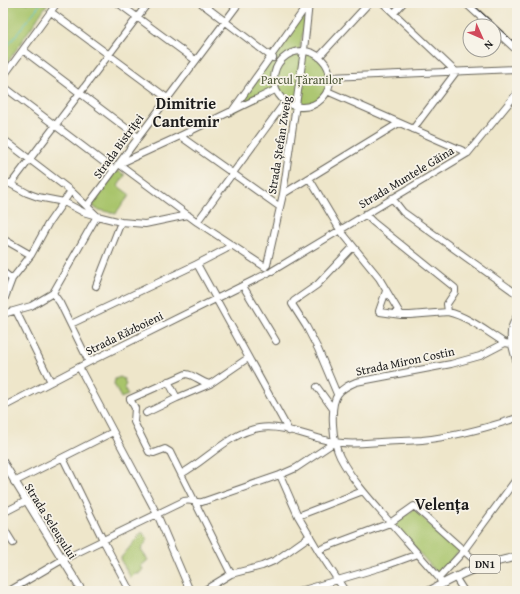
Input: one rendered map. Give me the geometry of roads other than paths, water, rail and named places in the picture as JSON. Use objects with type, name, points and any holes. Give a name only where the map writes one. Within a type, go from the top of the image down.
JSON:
[{"type":"main road","points":[[466,3],[482,18]]},
{"type":"main road","points":[[502,36],[517,50]]},
{"type":"main road","name":"Strada Seleușului","points":[[3,463],[82,591]]},
{"type":"main road","name":"DN1","points":[[428,591],[440,581],[455,577],[489,563],[517,557]]},
{"type":"street","points":[[3,77],[57,3]]},
{"type":"street","points":[[118,3],[195,60]]},
{"type":"street","points":[[12,184],[148,3]]},
{"type":"street","points":[[201,3],[279,62]]},
{"type":"street","name":"Strada Bistriței","points":[[87,206],[239,3]]},
{"type":"street","points":[[230,113],[309,3]]},
{"type":"street","name":"Strada Ștefan Zweig","points":[[267,268],[283,194],[304,51],[309,3]]},
{"type":"street","points":[[319,56],[369,3]]},
{"type":"street","points":[[383,3],[456,72]]},
{"type":"street","points":[[394,13],[403,3]]},
{"type":"street","points":[[50,12],[167,98]]},
{"type":"street","points":[[23,50],[138,137]]},
{"type":"street","points":[[304,51],[319,56],[327,66],[330,77],[327,91],[321,100],[307,107],[296,107],[285,102],[279,97],[273,82],[274,74],[279,62],[289,54],[304,51]]},
{"type":"street","points":[[330,77],[516,68]]},
{"type":"street","points":[[413,128],[456,72]]},
{"type":"street","points":[[3,86],[114,170]]},
{"type":"street","points":[[267,268],[197,222],[119,164],[230,113],[275,90]]},
{"type":"street","points":[[327,91],[468,153]]},
{"type":"street","name":"Strada Muntele Găina","points":[[267,268],[288,260],[468,153],[517,93]]},
{"type":"street","points":[[197,222],[285,102]]},
{"type":"street","points":[[283,194],[400,123]]},
{"type":"street","points":[[180,136],[280,207]]},
{"type":"street","points":[[3,139],[71,191],[97,216]]},
{"type":"street","points":[[309,178],[340,230],[379,278],[401,315]]},
{"type":"street","points":[[3,180],[33,195],[64,202],[83,212],[121,222],[145,224],[188,215]]},
{"type":"street","points":[[3,303],[12,279],[31,255],[48,224],[71,191]]},
{"type":"street","points":[[392,198],[403,212],[517,294]]},
{"type":"street","points":[[365,214],[455,288],[455,292],[447,304],[448,312]]},
{"type":"street","points":[[3,314],[31,306],[53,293],[97,216]]},
{"type":"street","points":[[96,286],[121,222]]},
{"type":"street","points":[[3,239],[31,255]]},
{"type":"street","points":[[71,324],[197,264],[226,249],[230,245]]},
{"type":"street","points":[[353,247],[317,285],[292,304],[316,344],[338,394],[333,409],[335,442],[340,456],[363,491],[440,581],[514,488],[517,478]]},
{"type":"street","points":[[197,264],[289,431]]},
{"type":"street","name":"Strada Războieni","points":[[3,407],[79,367],[243,286],[255,279],[267,268]]},
{"type":"street","points":[[3,272],[12,279]]},
{"type":"street","points":[[243,286],[276,341]]},
{"type":"street","points":[[386,291],[379,311],[380,312],[410,316],[448,312],[460,315],[508,343],[517,363]]},
{"type":"street","points":[[53,293],[71,324],[89,362]]},
{"type":"street","points":[[16,310],[51,382]]},
{"type":"street","name":"Strada Miron Costin","points":[[338,394],[347,386],[356,382],[451,364],[480,356],[508,343],[506,340],[510,336],[512,326],[517,316]]},
{"type":"street","points":[[146,413],[210,384],[248,358]]},
{"type":"street","points":[[79,367],[157,514],[190,591]]},
{"type":"street","points":[[210,384],[203,383],[193,375],[186,374],[130,399],[135,408],[134,422],[149,452],[154,453],[167,450],[170,452],[231,574]]},
{"type":"street","points":[[168,381],[177,398]]},
{"type":"street","points":[[317,387],[333,409]]},
{"type":"street","points":[[181,474],[204,460],[229,440],[250,430],[261,428],[273,428],[289,431],[335,442],[360,443],[424,440],[480,430],[517,418]]},
{"type":"street","points":[[14,482],[113,432]]},
{"type":"street","points":[[9,591],[62,560],[184,501],[190,500],[196,503],[202,502],[280,475],[296,468],[335,442]]},
{"type":"street","points":[[62,458],[130,591]]},
{"type":"street","points":[[280,475],[298,516],[345,591]]},
{"type":"street","points":[[298,516],[363,491]]},
{"type":"street","points":[[3,514],[26,501]]},
{"type":"street","points":[[318,550],[390,523],[414,506],[472,558],[489,563]]},
{"type":"street","points":[[3,526],[13,543]]},
{"type":"street","points":[[203,591],[211,589],[231,574],[262,566],[276,560],[310,536]]},
{"type":"street","points":[[300,591],[382,567],[418,554]]},
{"type":"street","points":[[466,572],[471,566],[472,558]]},
{"type":"street","points":[[455,577],[464,591]]},
{"type":"waterway","points":[[3,52],[41,3]]},
{"type":"tram line","points":[[471,3],[517,45]]},
{"type":"district","name":"Dimitrie Cantemir","points":[[186,112]]},
{"type":"district","name":"Velența","points":[[442,504]]},
{"type":"park label","name":"Parcul Țăranilor","points":[[302,79]]}]
